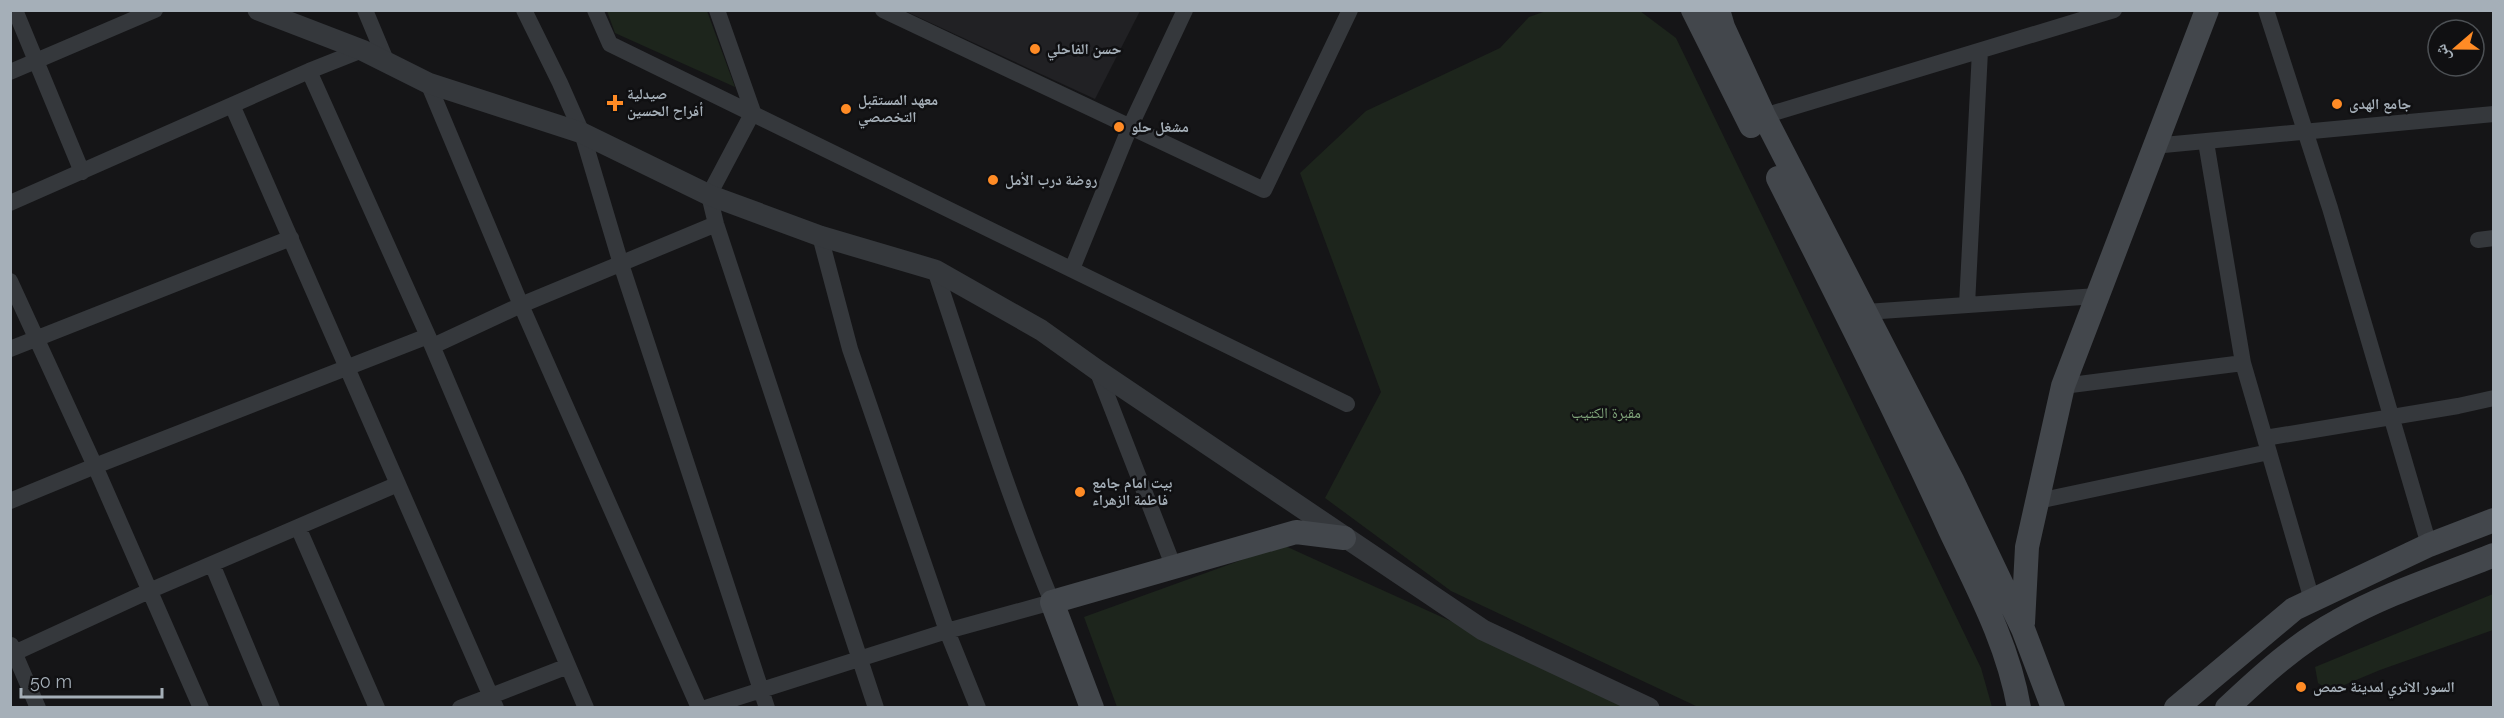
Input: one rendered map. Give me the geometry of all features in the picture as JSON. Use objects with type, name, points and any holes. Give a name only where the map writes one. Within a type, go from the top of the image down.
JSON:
[{"type":"main road","points":[[1693,10],[1926,476],[2008,659],[2019,708]]},
{"type":"main road","points":[[1718,10],[1723,27],[1764,116],[1952,480],[2023,629],[2053,708]]},
{"type":"main road","points":[[2023,629],[2024,568],[2027,547],[2064,386],[2153,146],[2207,10]]},
{"type":"main road","points":[[2176,708],[2277,622],[2312,600],[2429,545],[2493,520]]},
{"type":"main road","points":[[1092,708],[1052,602],[1173,565],[1296,532],[1344,538]]},
{"type":"main road","points":[[2227,708],[2301,645],[2337,621],[2493,555]]},
{"type":"street","points":[[15,10],[82,172]]},
{"type":"street","points":[[10,72],[155,10]]},
{"type":"street","points":[[365,10],[388,65]]},
{"type":"street","points":[[524,10],[582,133],[621,264],[767,708]]},
{"type":"street","points":[[595,10],[610,44],[1347,404]]},
{"type":"street","points":[[717,10],[753,112],[709,195],[716,224],[876,708]]},
{"type":"street","points":[[883,10],[1264,190],[1350,10]]},
{"type":"street","points":[[1072,269],[1130,127],[1185,10]]},
{"type":"street","points":[[1764,116],[2114,10]]},
{"type":"street","points":[[2266,10],[2306,131],[2429,545]]},
{"type":"street","points":[[269,12],[362,51],[428,83],[582,133],[709,195],[820,236],[935,270],[1041,330],[1344,538],[1483,630],[1649,708]]},
{"type":"street","points":[[10,203],[309,71],[362,51]]},
{"type":"street","points":[[1966,305],[1980,51]]},
{"type":"street","points":[[309,71],[430,341],[586,708]]},
{"type":"street","points":[[428,83],[521,305],[699,708]]},
{"type":"street","points":[[232,105],[494,701]]},
{"type":"street","points":[[2153,146],[2493,114]]},
{"type":"street","points":[[2206,142],[2243,363],[2312,600]]},
{"type":"street","points":[[10,501],[348,367],[430,341],[716,224]]},
{"type":"street","points":[[820,236],[850,349],[947,631],[978,708]]},
{"type":"street","points":[[10,349],[291,238]]},
{"type":"street","points":[[705,708],[947,631],[1052,602],[995,453],[935,270]]},
{"type":"street","points":[[10,281],[95,466],[201,708]]},
{"type":"street","points":[[1866,312],[2097,296]]},
{"type":"street","points":[[2064,386],[2243,363]]},
{"type":"street","points":[[1097,370],[1173,565]]},
{"type":"street","points":[[2038,501],[2390,417],[2493,398]]},
{"type":"street","points":[[38,708],[12,651],[398,484]]},
{"type":"street","points":[[298,527],[377,708]]},
{"type":"street","points":[[212,564],[272,708]]},
{"type":"street","points":[[460,708],[494,701],[568,666]]},
{"type":"shaded area","name":"حسن الفاحلي","points":[[905,11],[1140,11],[1095,99]]},
{"type":"green space","name":"مقبرة الكتيب","points":[[1549,10],[1640,11],[1676,38],[1981,668],[1992,707],[1698,707],[1451,591],[1325,498],[1381,392],[1300,173],[1366,111],[1500,48],[1529,17]]},
{"type":"green space","points":[[607,11],[707,11],[735,87],[615,33]]},
{"type":"green space","points":[[1283,545],[1640,707],[1117,707],[1084,617]]},
{"type":"green space","points":[[2493,594],[2493,630],[2380,670],[2330,691],[2318,683],[2315,667]]},
{"type":"place","name":"حسن الفاحلي","points":[[1035,49]]},
{"type":"place","name":"صيدلية أفراح الحسين","points":[[615,103]]},
{"type":"place","name":"جامع الهدى","points":[[2337,104]]},
{"type":"place","name":"معهد المستقبل التخصصي","points":[[846,109]]},
{"type":"place","name":"مشغل حلو","points":[[1119,127]]},
{"type":"place","name":"روضة درب الأمل","points":[[993,180]]},
{"type":"place","name":"بيت امام جامع فاطمة الزهراء","points":[[1080,492]]},
{"type":"place","name":"السور الاثري لمدينة حمص","points":[[2301,687]]}]
